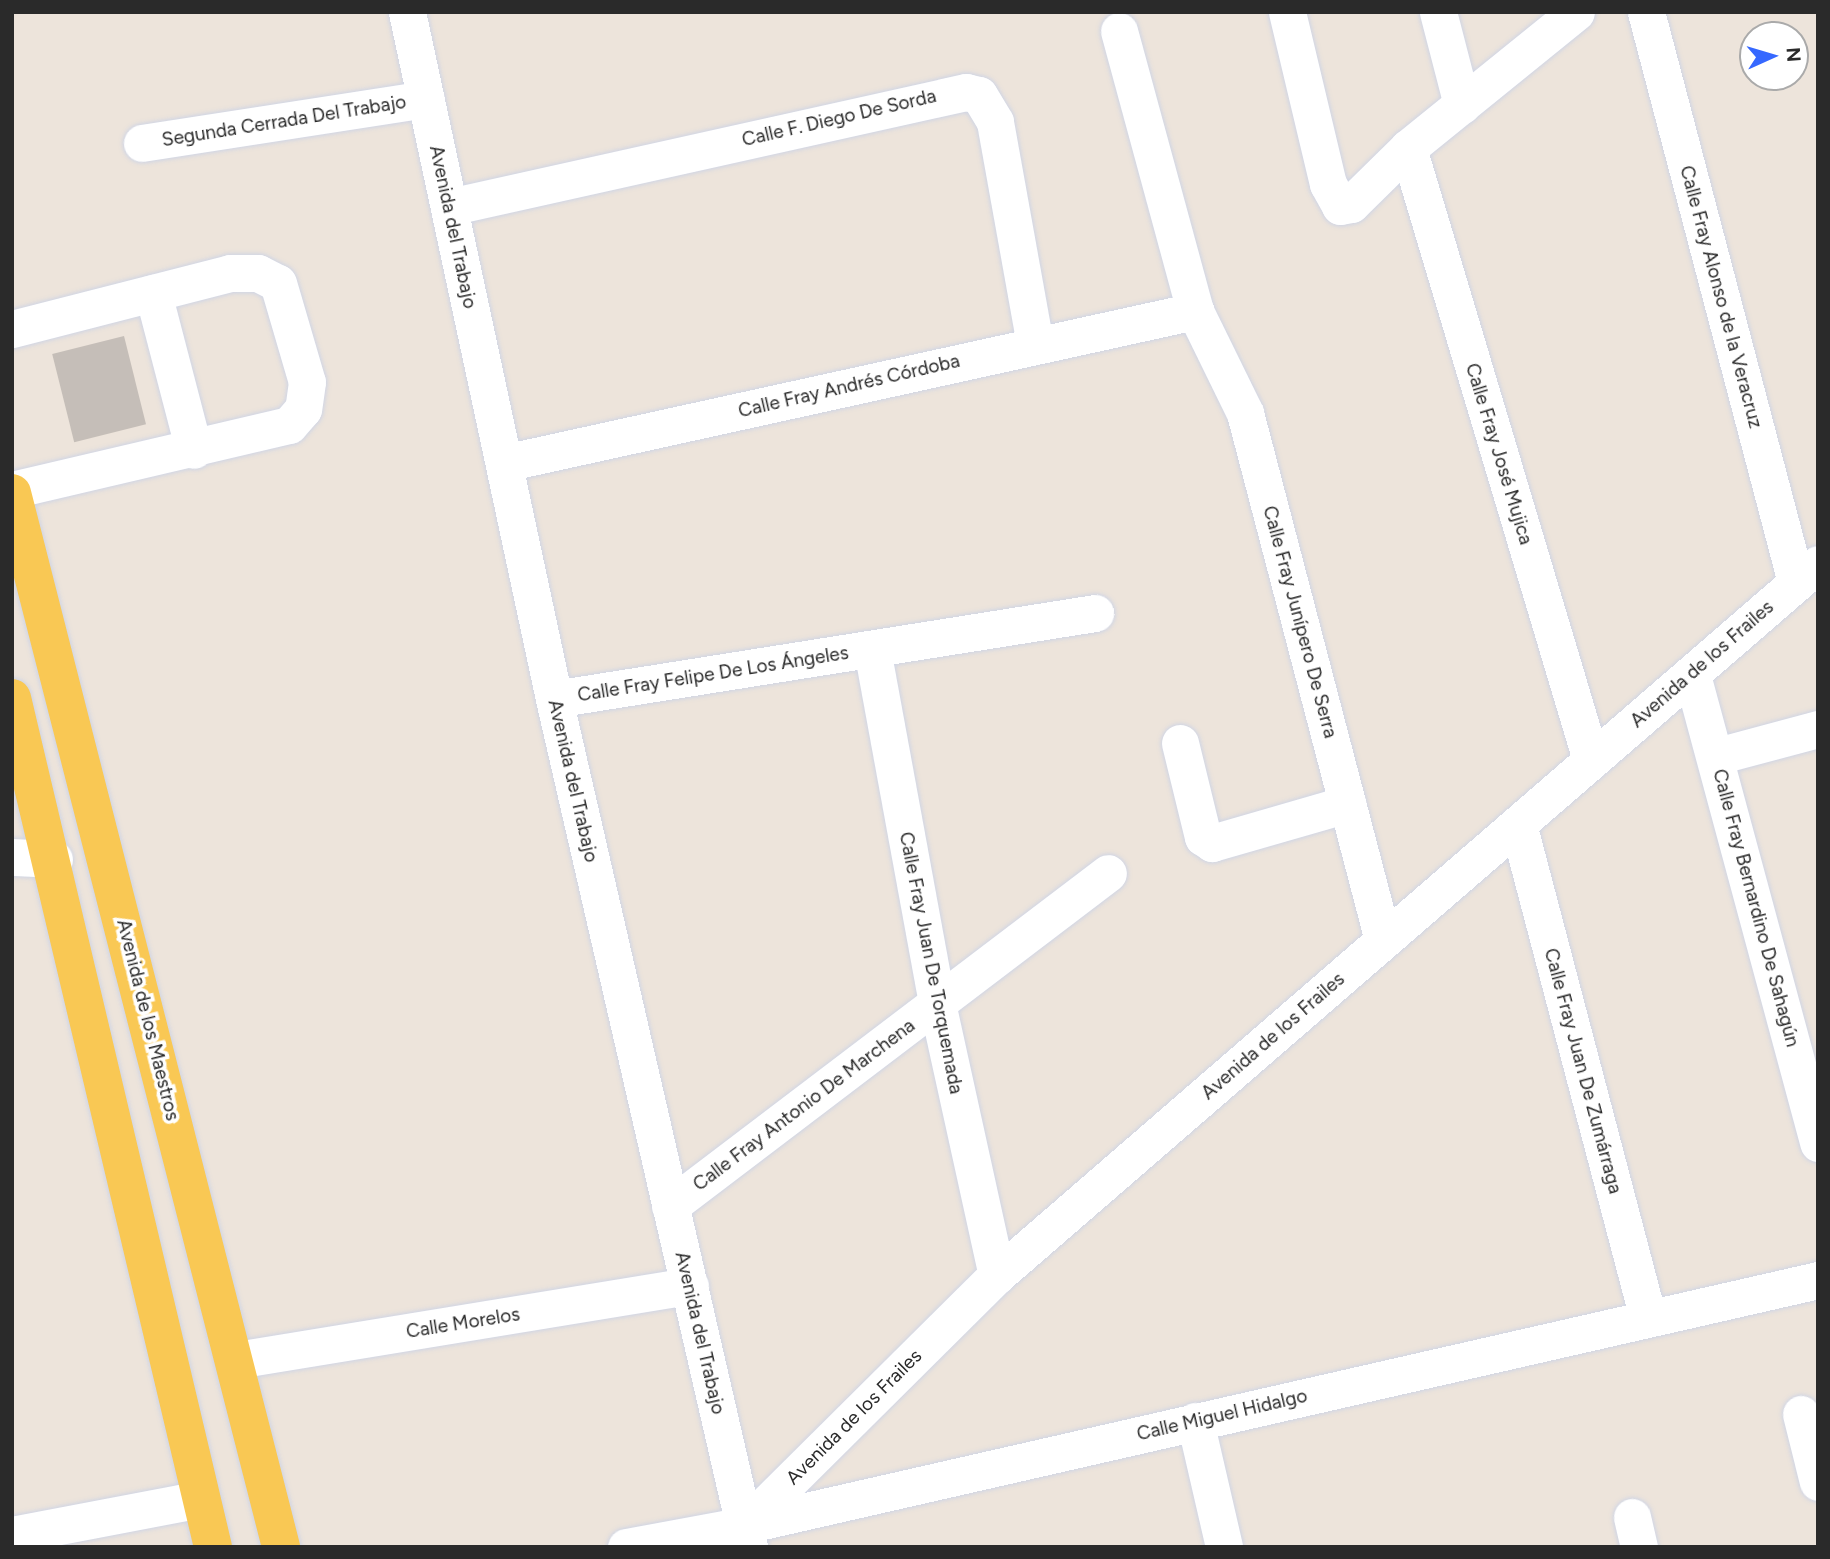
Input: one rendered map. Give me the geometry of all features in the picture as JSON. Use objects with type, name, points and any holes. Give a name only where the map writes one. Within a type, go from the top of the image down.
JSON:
[{"type":"main road","name":"Avenida de los Maestros","points":[[12,492],[236,1360],[281,1547]]},
{"type":"main road","points":[[12,698],[54,859],[213,1547]]},
{"type":"street","name":"Avenida del Trabajo","points":[[407,12],[554,699],[747,1536]]},
{"type":"street","points":[[1287,12],[1328,184],[1340,206],[1351,204],[1408,148],[1576,12]]},
{"type":"street","points":[[1438,12],[1462,105]]},
{"type":"street","name":"Calle Fray Alonso de la Veracruz","points":[[1646,12],[1807,573]]},
{"type":"street","name":"Calle Fray Junípero De Serra","points":[[1119,31],[1195,311],[1245,413],[1383,940]]},
{"type":"street","name":"Calle F. Diego De Sorda","points":[[449,207],[967,92],[979,95],[995,122],[1035,345]]},
{"type":"street","name":"Segunda Cerrada Del Trabajo","points":[[142,144],[426,99]]},
{"type":"street","name":"Calle Fray José Mujica","points":[[1408,148],[1591,760]]},
{"type":"street","points":[[12,329],[230,273],[258,273],[278,283],[306,382],[303,409],[289,425],[12,492]]},
{"type":"street","points":[[153,293],[194,450]]},
{"type":"street","name":"Calle Fray Andrés Córdoba","points":[[504,463],[1195,311]]},
{"type":"street","name":"Avenida de los Frailes","points":[[747,1536],[997,1275],[1807,573]]},
{"type":"street","name":"Calle Fray Felipe De Los Ángeles","points":[[554,699],[1096,613]]},
{"type":"street","name":"Calle Fray Juan De Torquemada","points":[[872,649],[937,1003],[997,1275]]},
{"type":"street","name":"Calle Fray Bernardino De Sahagún","points":[[1692,675],[1717,756],[1818,1143]]},
{"type":"street","points":[[1717,756],[1818,729]]},
{"type":"street","points":[[1180,743],[1203,837],[1212,843],[1348,804]]},
{"type":"street","name":"Calle Fray Juan De Zumárraga","points":[[1518,824],[1648,1318]]},
{"type":"street","points":[[12,856],[54,859]]},
{"type":"street","name":"Calle Fray Antonio De Marchena","points":[[670,1206],[1108,873]]},
{"type":"street","name":"Calle Miguel Hidalgo","points":[[626,1547],[747,1536],[1195,1422],[1818,1280]]},
{"type":"street","name":"Calle Morelos","points":[[236,1360],[690,1286]]},
{"type":"street","points":[[1801,1414],[1818,1482]]},
{"type":"street","points":[[1195,1422],[1224,1547]]},
{"type":"street","points":[[12,1535],[201,1499]]},
{"type":"building","points":[[124,336],[146,424],[74,442],[52,354]]}]
